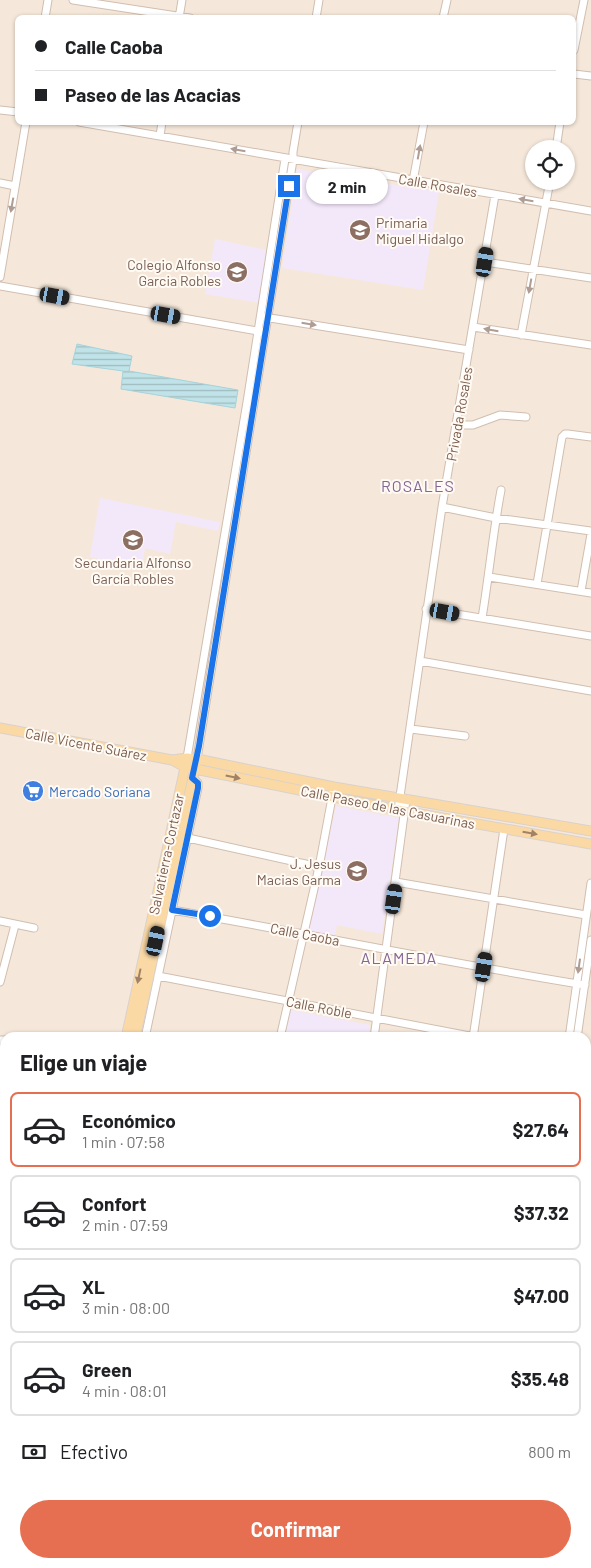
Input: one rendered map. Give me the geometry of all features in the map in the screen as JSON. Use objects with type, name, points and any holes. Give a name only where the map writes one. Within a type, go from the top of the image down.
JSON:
[{"type":"main road","name":"Calle Vicente Suárez","points":[[0,728],[191,763]]},
{"type":"main road","name":"Salvatierra-Cortazar","points":[[136,1032],[192,778],[191,763]]},
{"type":"main road","name":"Salvatierra-Cortazar","points":[[127,1032],[191,763]]},
{"type":"main road","name":"Calle Paseo de las Casuarinas","points":[[191,763],[591,831]]},
{"type":"main road","name":"Calle Paseo de las Casuarinas","points":[[191,763],[332,798],[591,844]]},
{"type":"street","points":[[46,15],[48,0]]},
{"type":"street","points":[[73,0],[167,15]]},
{"type":"street","points":[[179,15],[182,0]]},
{"type":"street","points":[[316,15],[319,0]]},
{"type":"street","points":[[444,15],[446,0]]},
{"type":"street","points":[[576,40],[584,0]]},
{"type":"street","points":[[576,74],[591,76]]},
{"type":"street","points":[[0,110],[15,112]]},
{"type":"street","points":[[0,277],[3,243],[25,125]]},
{"type":"street","name":"Calle Rosales","points":[[96,125],[591,211]]},
{"type":"street","points":[[160,136],[162,125]]},
{"type":"street","points":[[191,763],[289,160],[293,152],[298,125]]},
{"type":"street","points":[[414,181],[423,125]]},
{"type":"street","points":[[557,140],[560,125]]},
{"type":"street","points":[[0,183],[15,186]]},
{"type":"street","points":[[521,335],[548,190]]},
{"type":"street","name":"Privada Rosales","points":[[375,1032],[396,882],[402,800],[426,609],[495,195]]},
{"type":"street","points":[[485,262],[591,278]]},
{"type":"street","points":[[0,286],[262,332]]},
{"type":"street","points":[[264,317],[469,350]]},
{"type":"street","points":[[473,327],[591,345]]},
{"type":"street","points":[[457,425],[473,425],[500,415],[526,416]]},
{"type":"street","points":[[536,584],[562,437],[568,434],[591,437]]},
{"type":"street","points":[[482,618],[501,490]]},
{"type":"street","points":[[442,507],[496,518],[591,533],[581,591]]},
{"type":"street","points":[[489,577],[591,593]]},
{"type":"street","points":[[426,609],[591,636]]},
{"type":"street","points":[[420,661],[591,691]]},
{"type":"street","points":[[411,729],[466,736]]},
{"type":"street","points":[[146,1032],[198,788],[198,783],[192,778]]},
{"type":"street","points":[[281,1032],[319,867],[334,787]]},
{"type":"street","points":[[476,1032],[504,829]]},
{"type":"street","points":[[188,838],[319,867]]},
{"type":"street","points":[[396,882],[586,915]]},
{"type":"street","points":[[570,1032],[591,883]]},
{"type":"street","name":"Calle Caoba","points":[[172,910],[303,933],[386,951],[585,985]]},
{"type":"street","points":[[0,921],[34,928]]},
{"type":"street","points":[[0,982],[2,962],[15,924]]},
{"type":"street","points":[[578,1032],[587,995],[585,985],[591,940]]},
{"type":"street","name":"Calle Roble","points":[[158,976],[449,1032]]},
{"type":"street","points":[[575,993],[587,995]]},
{"type":"shaded area","points":[[0,0],[591,0],[591,1032],[0,1032]]},
{"type":"shaded area","name":"Primaria Miguel Hidalgo","points":[[297,169],[439,192],[423,290],[282,268]]},
{"type":"shaded area","name":"Colegio Alfonso Garcia Robles","points":[[215,239],[267,250],[260,303],[205,294]]},
{"type":"shaded area","name":"Secundaria Alfonso García Robles","points":[[100,498],[220,522],[218,531],[176,522],[170,554],[145,548],[142,567],[90,557]]},
{"type":"shaded area","name":"J. Jesus Macias Garma","points":[[336,806],[399,818],[382,934],[337,925],[335,935],[309,931]]},
{"type":"shaded area","points":[[291,1010],[370,1025],[369,1032],[286,1032]]},
{"type":"water","points":[[77,344],[132,356],[129,371],[238,390],[235,408],[121,389],[123,371],[72,364]]},
{"type":"place","name":"Primaria Miguel Hidalgo","points":[[360,230]]},
{"type":"place","name":"Colegio Alfonso Garcia Robles","points":[[237,272]]},
{"type":"place","name":"Secundaria Alfonso García Robles","points":[[133,540]]},
{"type":"place","name":"Mercado Soriana","points":[[33,791]]},
{"type":"place","name":"J. Jesus Macias Garma","points":[[357,871]]},
{"type":"district","name":"ROSALES","points":[[418,485]]},
{"type":"district","name":"ALAMEDA","points":[[399,957]]},
{"type":"route","points":[[210,916],[172,910],[198,788],[198,783],[192,778],[199,746],[289,186]]}]
